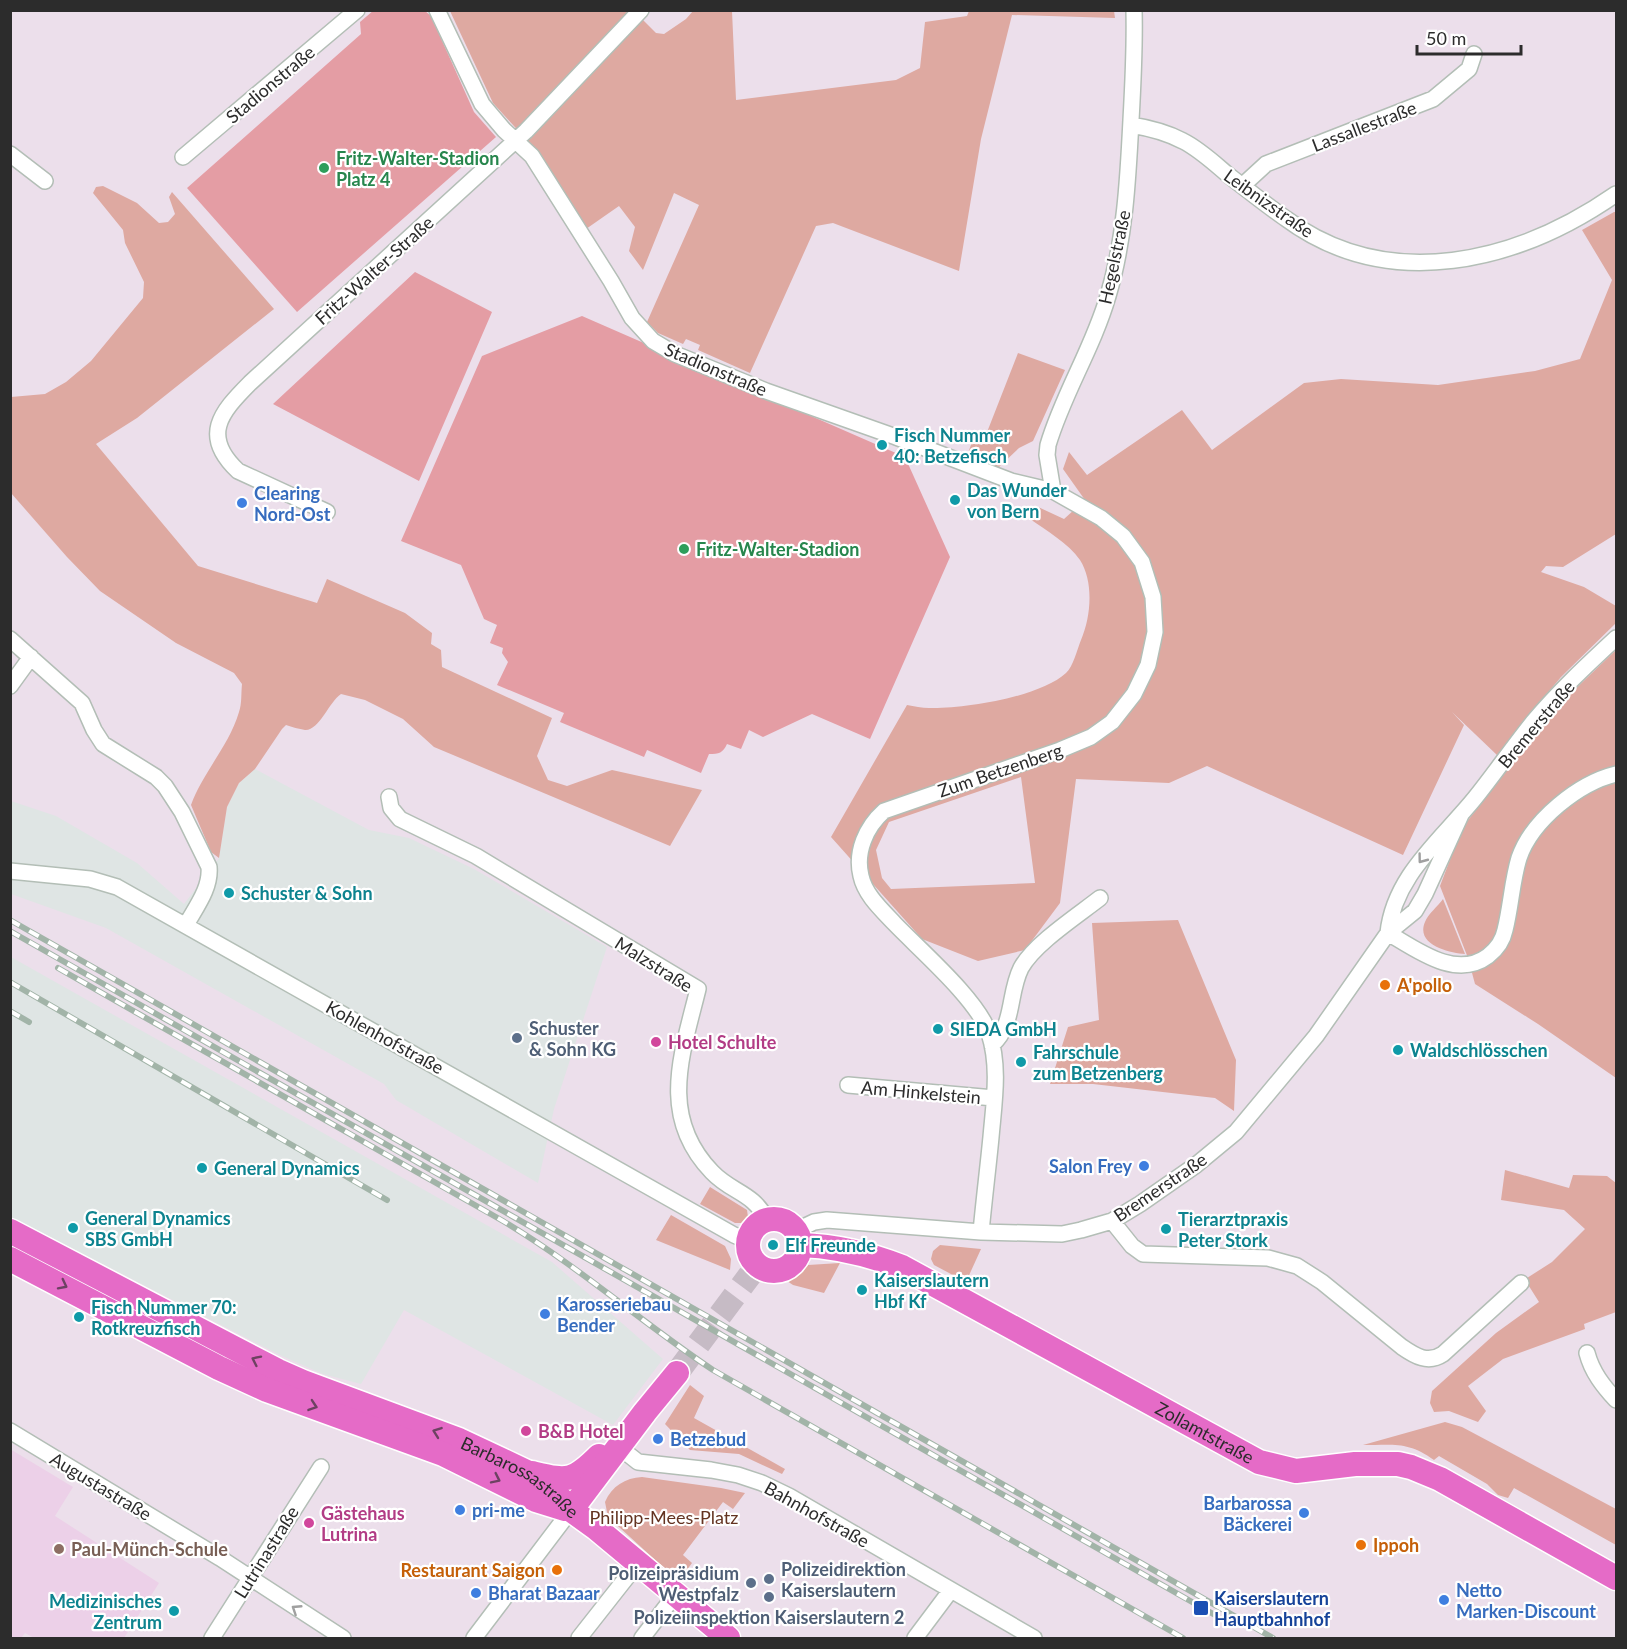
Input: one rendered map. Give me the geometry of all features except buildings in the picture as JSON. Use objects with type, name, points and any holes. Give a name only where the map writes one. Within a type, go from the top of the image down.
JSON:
[{"type":"main road","points":[[767,1220],[779,1220],[786,1222],[797,1238],[796,1260],[785,1269],[754,1270],[748,1252],[748,1241],[753,1229],[767,1220]]},
{"type":"main road","name":"Barbarossastraße","points":[[10,1231],[278,1371],[459,1440],[529,1473],[570,1510]]},
{"type":"main road","name":"Zollamtstraße","points":[[797,1238],[874,1256],[902,1267],[1259,1462],[1296,1471],[1371,1463],[1411,1467],[1440,1479],[1617,1578]]},
{"type":"main road","name":"Barbarossastraße","points":[[10,1259],[219,1368],[267,1390],[443,1454],[536,1500],[570,1510]]},
{"type":"main road","points":[[677,1373],[570,1510],[728,1638]]},
{"type":"main road","points":[[529,1473],[562,1480],[575,1476],[601,1453],[619,1448]]},
{"type":"street","name":"Stadionstraße","points":[[183,157],[357,10]]},
{"type":"street","name":"Stadionstraße","points":[[437,10],[482,104],[515,142],[532,156],[632,318],[653,341],[675,354],[766,391],[1011,481],[1053,491]]},
{"type":"street","name":"Fritz-Walter-Straße","points":[[327,512],[238,471],[226,460],[218,444],[218,431],[224,413],[250,383],[515,142],[641,10]]},
{"type":"street","name":"Hegelstraße","points":[[1053,491],[1047,455],[1048,444],[1096,331],[1114,276],[1124,217],[1131,125],[1134,10]]},
{"type":"street","name":"Lassallestraße","points":[[1242,186],[1266,164],[1433,99],[1469,69],[1474,54]]},
{"type":"street","name":"Leibnizstraße","points":[[1131,125],[1154,129],[1184,141],[1287,220],[1324,241],[1365,255],[1389,260],[1419,262],[1460,260],[1500,252],[1564,226],[1617,194]]},
{"type":"street","points":[[10,154],[45,181]]},
{"type":"street","name":"Zum Betzenberg","points":[[981,1232],[996,1079],[992,1045],[981,1017],[972,1004],[882,911],[868,892],[861,877],[860,849],[867,831],[884,811],[1060,750],[1091,737],[1112,722],[1134,694],[1148,665],[1155,632],[1154,597],[1142,562],[1123,536],[1101,518],[1053,491]]},
{"type":"street","name":"Bremerstraße","points":[[1388,933],[1396,899],[1405,882],[1430,848],[1461,815],[1534,721],[1585,667],[1617,638]]},
{"type":"street","points":[[10,639],[81,704],[103,744],[156,777],[171,794],[209,867],[203,894],[186,925]]},
{"type":"street","points":[[10,686],[31,657]]},
{"type":"street","points":[[1388,933],[1442,962],[1467,966],[1484,958],[1498,946],[1505,933],[1519,857],[1528,840],[1547,815],[1568,796],[1617,774]]},
{"type":"street","name":"Malzstraße","points":[[389,797],[392,808],[400,819],[476,856],[698,989],[677,1086],[684,1128],[695,1150],[713,1173],[760,1207],[767,1220]]},
{"type":"street","name":"Bremerstraße","points":[[797,1238],[814,1222],[827,1220],[981,1232],[1062,1234],[1112,1221],[1176,1180],[1236,1132],[1316,1036],[1388,933],[1415,911],[1461,815]]},
{"type":"street","name":"Kohlenhofstraße","points":[[10,871],[90,879],[117,887],[748,1241]]},
{"type":"street","points":[[992,1045],[1003,1033],[1016,984],[1024,964],[1043,944],[1100,898]]},
{"type":"street","name":"Am Hinkelstein","points":[[848,1085],[994,1098]]},
{"type":"street","points":[[1112,1221],[1132,1246],[1143,1254],[1268,1258],[1297,1266],[1322,1282],[1402,1347],[1415,1356],[1429,1359],[1443,1354],[1521,1283]]},
{"type":"street","points":[[1587,1353],[1590,1365],[1603,1386],[1617,1400]]},
{"type":"street","name":"Augustastraße","points":[[10,1431],[220,1558],[344,1638]]},
{"type":"street","name":"Bahnhofstraße","points":[[619,1448],[638,1462],[711,1470],[738,1475],[762,1483],[789,1496],[1034,1638]]},
{"type":"street","name":"Lutrinastraße","points":[[212,1638],[321,1467]]},
{"type":"street","points":[[474,1638],[570,1510]]},
{"type":"street","points":[[579,1638],[638,1563]]},
{"type":"street","points":[[915,1638],[951,1590]]},
{"type":"street","points":[[642,1638],[675,1595]]},
{"type":"shaded area","name":"Fritz-Walter-Stadion Platz 4","points":[[374,10],[425,11],[431,16],[474,112],[496,137],[297,312],[187,188],[361,34],[360,22]]},
{"type":"shaded area","points":[[415,272],[492,312],[419,481],[273,404]]},
{"type":"shaded area","name":"Fritz-Walter-Stadion","points":[[582,316],[905,457],[950,557],[870,739],[812,714],[763,737],[749,730],[741,749],[727,744],[720,752],[709,754],[701,773],[647,750],[644,757],[560,722],[564,713],[497,685],[508,662],[502,653],[503,648],[490,643],[497,625],[484,619],[461,565],[401,541],[482,356]]},
{"type":"shaded area","points":[[255,769],[369,830],[409,838],[474,869],[607,947],[554,1109],[538,1183],[396,1100],[384,1084],[106,928],[11,894],[11,801],[56,816],[137,863],[184,904],[219,858],[227,807],[239,783]]},
{"type":"shaded area","points":[[11,957],[552,1262],[663,1359],[613,1425],[404,1310],[361,1384],[323,1374],[282,1356],[11,1217]]},
{"type":"shaded area","name":"Paul-Münch-Schule","points":[[10,1449],[73,1487],[55,1516],[159,1583],[124,1638],[34,1638],[25,1633],[21,1638],[11,1638]]},
{"type":"green space","points":[[450,11],[634,11],[656,33],[664,34],[686,19],[693,11],[732,11],[736,100],[896,80],[920,68],[925,22],[967,16],[969,11],[1114,11],[1115,18],[1012,15],[981,139],[959,271],[833,223],[816,226],[750,373],[698,350],[700,345],[686,339],[683,344],[658,333],[647,322],[699,205],[674,193],[643,270],[629,251],[635,227],[619,206],[586,229],[534,148],[493,103]]},
{"type":"green space","points":[[103,186],[137,203],[159,223],[168,222],[175,214],[169,197],[172,192],[274,309],[137,418],[96,444],[198,566],[317,603],[327,579],[405,613],[432,633],[431,644],[441,650],[442,667],[552,718],[537,756],[548,780],[567,786],[612,770],[702,790],[670,846],[434,747],[403,719],[365,700],[341,694],[310,729],[305,730],[286,725],[282,729],[255,769],[239,783],[227,807],[219,858],[211,852],[191,805],[235,724],[241,706],[242,684],[234,673],[176,643],[100,591],[11,493],[11,397],[45,394],[66,382],[91,361],[143,298],[144,282],[125,243],[123,230],[93,193],[96,187]]},
{"type":"green space","points":[[1616,212],[1616,534],[1563,567],[1546,566],[1541,572],[1584,587],[1616,606],[1616,623],[1561,677],[1498,756],[1452,712],[1464,725],[1403,855],[1207,766],[1169,783],[1076,779],[1060,903],[1025,950],[978,961],[922,939],[831,837],[907,705],[944,708],[1001,700],[1039,689],[1066,673],[1071,667],[1089,610],[1087,579],[1080,560],[1070,548],[1030,519],[1036,506],[1064,519],[1085,500],[1063,469],[1069,452],[1087,475],[1182,410],[1212,450],[1304,383],[1341,379],[1438,385],[1535,371],[1580,359],[1612,280],[1582,230]],"holes":[[[1021,777],[1035,883],[891,889],[882,878],[876,850],[889,822]]]},
{"type":"green space","points":[[1018,353],[1065,370],[1033,441],[1019,448],[999,467],[967,456],[972,442],[982,445]]},
{"type":"green space","points":[[1616,650],[1616,1078],[1475,984],[1468,958],[1440,886],[1462,828],[1539,729],[1570,694]]},
{"type":"green space","points":[[1443,899],[1465,954],[1443,950],[1425,937],[1423,930],[1426,919]]},
{"type":"green space","points":[[1178,920],[1236,1060],[1234,1111],[1215,1098],[1093,1084],[1050,1084],[1068,1027],[1099,1020],[1092,923]]},
{"type":"green space","points":[[1505,1170],[1569,1188],[1573,1175],[1607,1176],[1616,1183],[1616,1312],[1584,1324],[1585,1329],[1503,1359],[1468,1386],[1486,1411],[1478,1422],[1449,1411],[1434,1412],[1430,1403],[1432,1391],[1496,1333],[1539,1302],[1527,1283],[1527,1278],[1552,1262],[1585,1229],[1564,1210],[1501,1200]]},
{"type":"green space","points":[[710,1187],[747,1210],[748,1217],[742,1223],[735,1223],[700,1204]]},
{"type":"green space","points":[[671,1215],[725,1246],[731,1259],[730,1270],[656,1240]]},
{"type":"green space","points":[[940,1245],[981,1249],[966,1282],[934,1265],[931,1259],[933,1251]]},
{"type":"green space","points":[[840,1263],[824,1293],[793,1285],[787,1281],[808,1265]]},
{"type":"green space","points":[[690,1385],[704,1396],[694,1418],[785,1469],[782,1474],[739,1454],[690,1450],[665,1424]]},
{"type":"green space","points":[[1445,1422],[1462,1427],[1616,1509],[1616,1545],[1514,1488],[1508,1498],[1498,1495],[1487,1484],[1439,1456],[1434,1460],[1416,1450],[1400,1445],[1363,1445]]},
{"type":"green space","name":"Philipp-Mees-Platz","points":[[642,1477],[745,1493],[733,1509],[723,1502],[683,1555],[692,1563],[681,1578],[675,1578],[608,1517],[605,1502],[611,1491],[625,1481]]},
{"type":"tunnel","points":[[677,1373],[750,1275]]},
{"type":"railway","points":[[10,920],[1273,1638]]},
{"type":"railway","points":[[10,931],[1215,1615]]},
{"type":"railway","points":[[58,968],[503,1221],[557,1256],[713,1370],[1183,1638]]},
{"type":"railway","points":[[10,982],[387,1200]]},
{"type":"railway","points":[[10,1011],[29,1022]]},
{"type":"place","name":"Fritz-Walter-Stadion Platz 4","points":[[324,168]]},
{"type":"place","name":"Fisch Nummer 40: Betzefisch","points":[[882,445]]},
{"type":"place","name":"Das Wunder von Bern","points":[[955,500]]},
{"type":"place","name":"Clearing Nord-Ost","points":[[242,503]]},
{"type":"place","name":"Fritz-Walter-Stadion","points":[[684,549]]},
{"type":"place","name":"Schuster & Sohn","points":[[229,893]]},
{"type":"place","name":"A'pollo","points":[[1385,985]]},
{"type":"place","name":"SIEDA GmbH","points":[[938,1029]]},
{"type":"place","name":"Schuster & Sohn KG","points":[[517,1038]]},
{"type":"place","name":"Hotel Schulte","points":[[656,1042]]},
{"type":"place","name":"Waldschlösschen","points":[[1398,1050]]},
{"type":"place","name":"Fahrschule zum Betzenberg","points":[[1021,1062]]},
{"type":"place","name":"Salon Frey","points":[[1144,1166]]},
{"type":"place","name":"General Dynamics","points":[[202,1168]]},
{"type":"place","name":"General Dynamics SBS GmbH","points":[[73,1228]]},
{"type":"place","name":"Tierarztpraxis Peter Stork","points":[[1166,1229]]},
{"type":"place","name":"Elf Freunde","points":[[773,1245]]},
{"type":"place","name":"Kaiserslautern Hbf Kf","points":[[862,1290]]},
{"type":"place","name":"Karosseriebau Bender","points":[[545,1314]]},
{"type":"place","name":"Fisch Nummer 70: Rotkreuzfisch","points":[[79,1317]]},
{"type":"place","name":"B&B Hotel","points":[[526,1431]]},
{"type":"place","name":"Betzebud","points":[[658,1439]]},
{"type":"place","name":"pri-me","points":[[460,1510]]},
{"type":"place","name":"Barbarossa Bäckerei","points":[[1304,1513]]},
{"type":"place","name":"Gästehaus Lutrina","points":[[309,1523]]},
{"type":"place","name":"Ippoh","points":[[1361,1545]]},
{"type":"place","name":"Paul-Münch-Schule","points":[[59,1549]]},
{"type":"place","name":"Restaurant Saigon","points":[[557,1570]]},
{"type":"place","name":"Polizeidirektion Kaiserslautern","points":[[769,1579]]},
{"type":"place","name":"Polizeipräsidium Westpfalz","points":[[751,1583]]},
{"type":"place","name":"Bharat Bazaar","points":[[476,1593]]},
{"type":"place","name":"Polizeiinspektion Kaiserslautern 2","points":[[769,1597]]},
{"type":"place","name":"Netto Marken-Discount","points":[[1444,1600]]},
{"type":"place","name":"Kaiserslautern Hauptbahnhof","points":[[1201,1608]]},
{"type":"place","name":"Medizinisches Zentrum","points":[[174,1611]]}]
